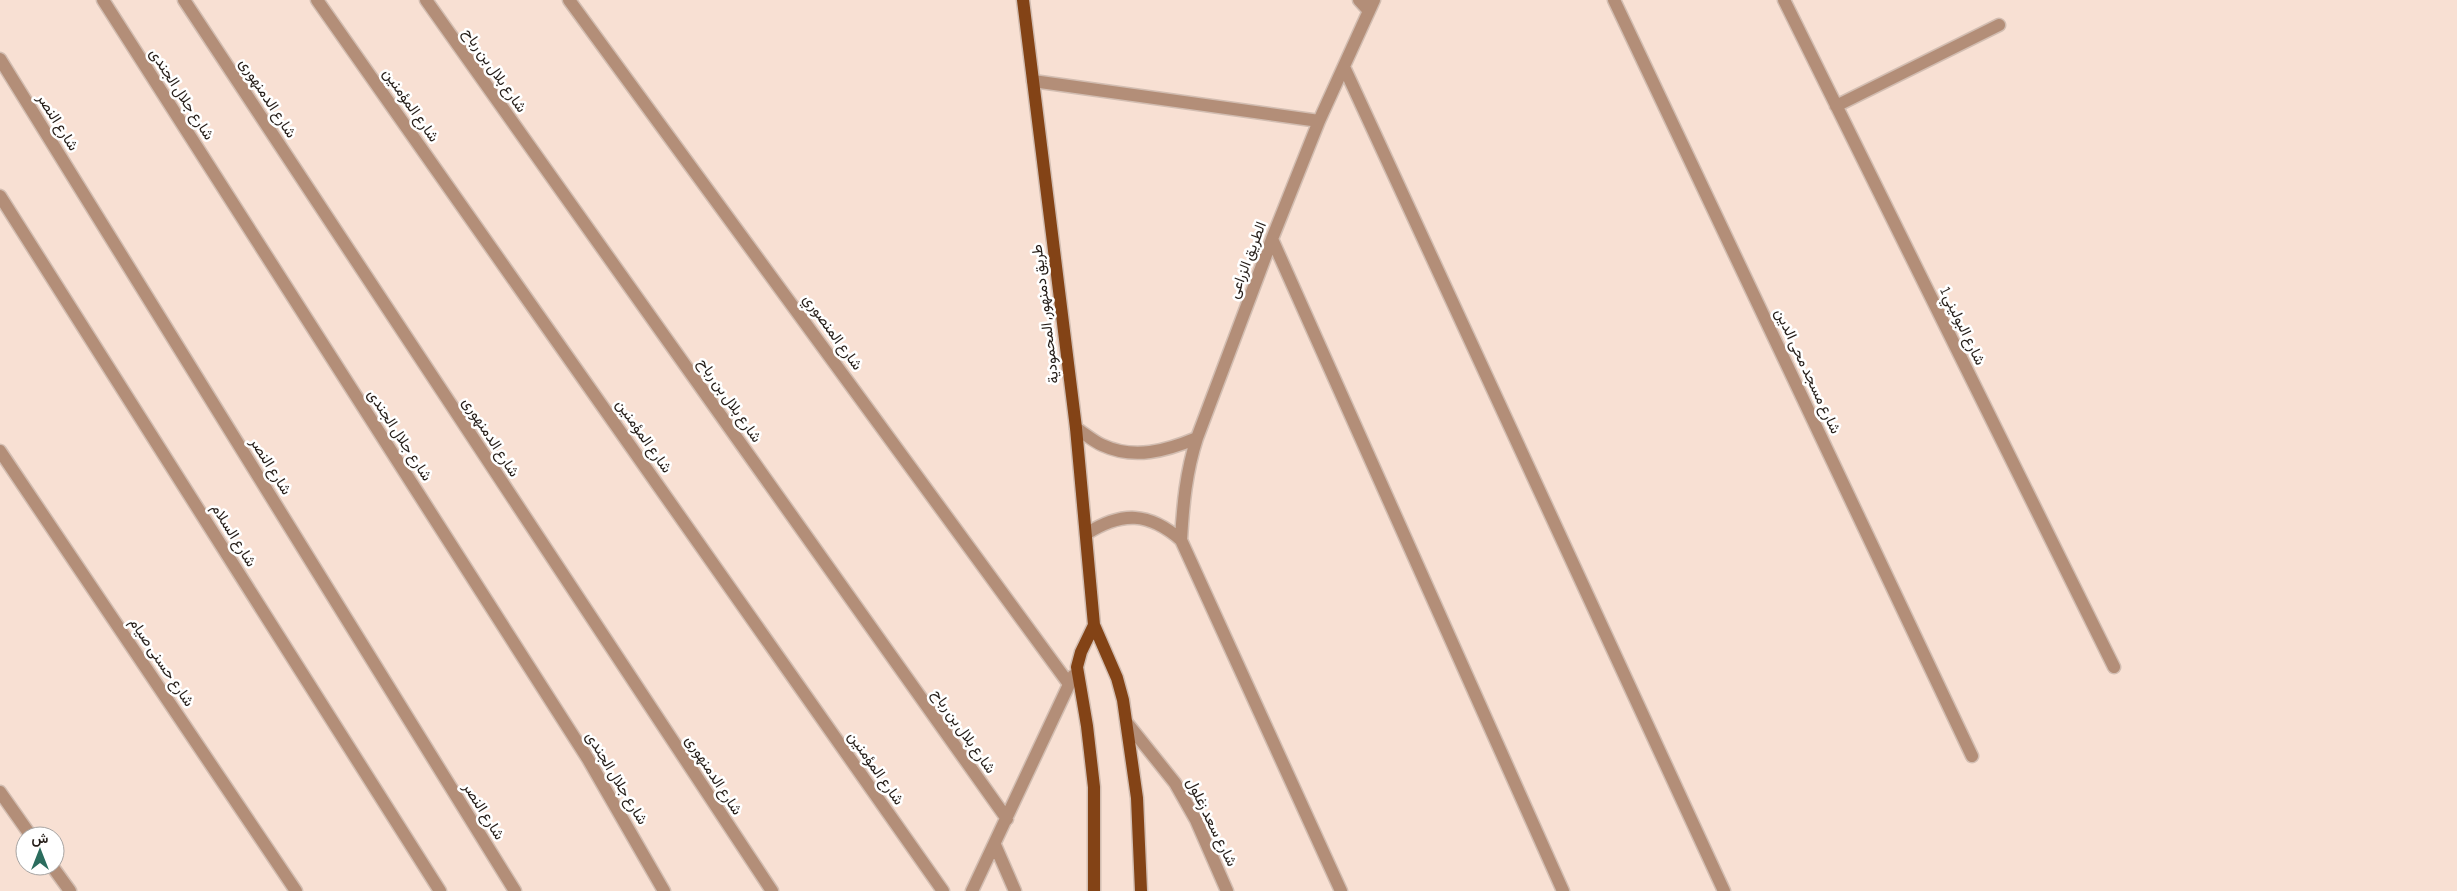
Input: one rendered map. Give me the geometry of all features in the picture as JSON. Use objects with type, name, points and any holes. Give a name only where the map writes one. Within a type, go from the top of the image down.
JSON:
[{"type":"main road","name":"طريق دمنهور, المحمودية","points":[[1023,0],[1076,428],[1094,625]]},
{"type":"main road","points":[[1094,625],[1076,667],[1087,726],[1094,787],[1094,891]]},
{"type":"main road","points":[[1094,625],[1117,678],[1127,723],[1137,798],[1142,891]]},
{"type":"street","name":"شارع جلال الجندى","points":[[103,0],[588,759],[664,891]]},
{"type":"street","name":"شارع الدمنهورى","points":[[184,0],[772,891]]},
{"type":"street","name":"شارع المؤمنين","points":[[317,0],[943,891]]},
{"type":"street","name":"شارع بلال بن رباح","points":[[426,0],[1007,819]]},
{"type":"street","name":"شارع المنصوري","points":[[570,0],[1069,684]]},
{"type":"street","points":[[1359,0],[1371,5]]},
{"type":"street","name":"شارع مسجد محى الدين","points":[[1614,0],[1972,756]]},
{"type":"street","name":"شارع البوليني 1","points":[[1784,0],[2114,667]]},
{"type":"street","name":"الطريق الزراعى","points":[[1181,540],[1183,498],[1188,468],[1197,438],[1272,238],[1319,121],[1371,5]]},
{"type":"street","points":[[1836,106],[1999,25]]},
{"type":"street","name":"شارع النصر","points":[[0,59],[515,891]]},
{"type":"street","points":[[1344,67],[1724,891]]},
{"type":"street","points":[[1033,81],[1319,121]]},
{"type":"street","name":"شارع السلام","points":[[0,196],[440,891]]},
{"type":"street","points":[[1272,238],[1563,891]]},
{"type":"street","points":[[1076,428],[1102,446],[1134,453],[1167,451],[1197,438]]},
{"type":"street","name":"شارع حسنى صيام","points":[[0,451],[296,891]]},
{"type":"street","points":[[1086,534],[1104,522],[1124,517],[1145,519],[1165,526],[1181,540],[1341,891]]},
{"type":"street","points":[[972,891],[1076,667]]},
{"type":"street","name":"شارع سعد زغلول","points":[[1127,723],[1175,783],[1196,820],[1227,891]]},
{"type":"street","points":[[0,792],[24,826]]},
{"type":"street","points":[[995,845],[1015,891]]},
{"type":"street","points":[[59,876],[70,891]]}]
